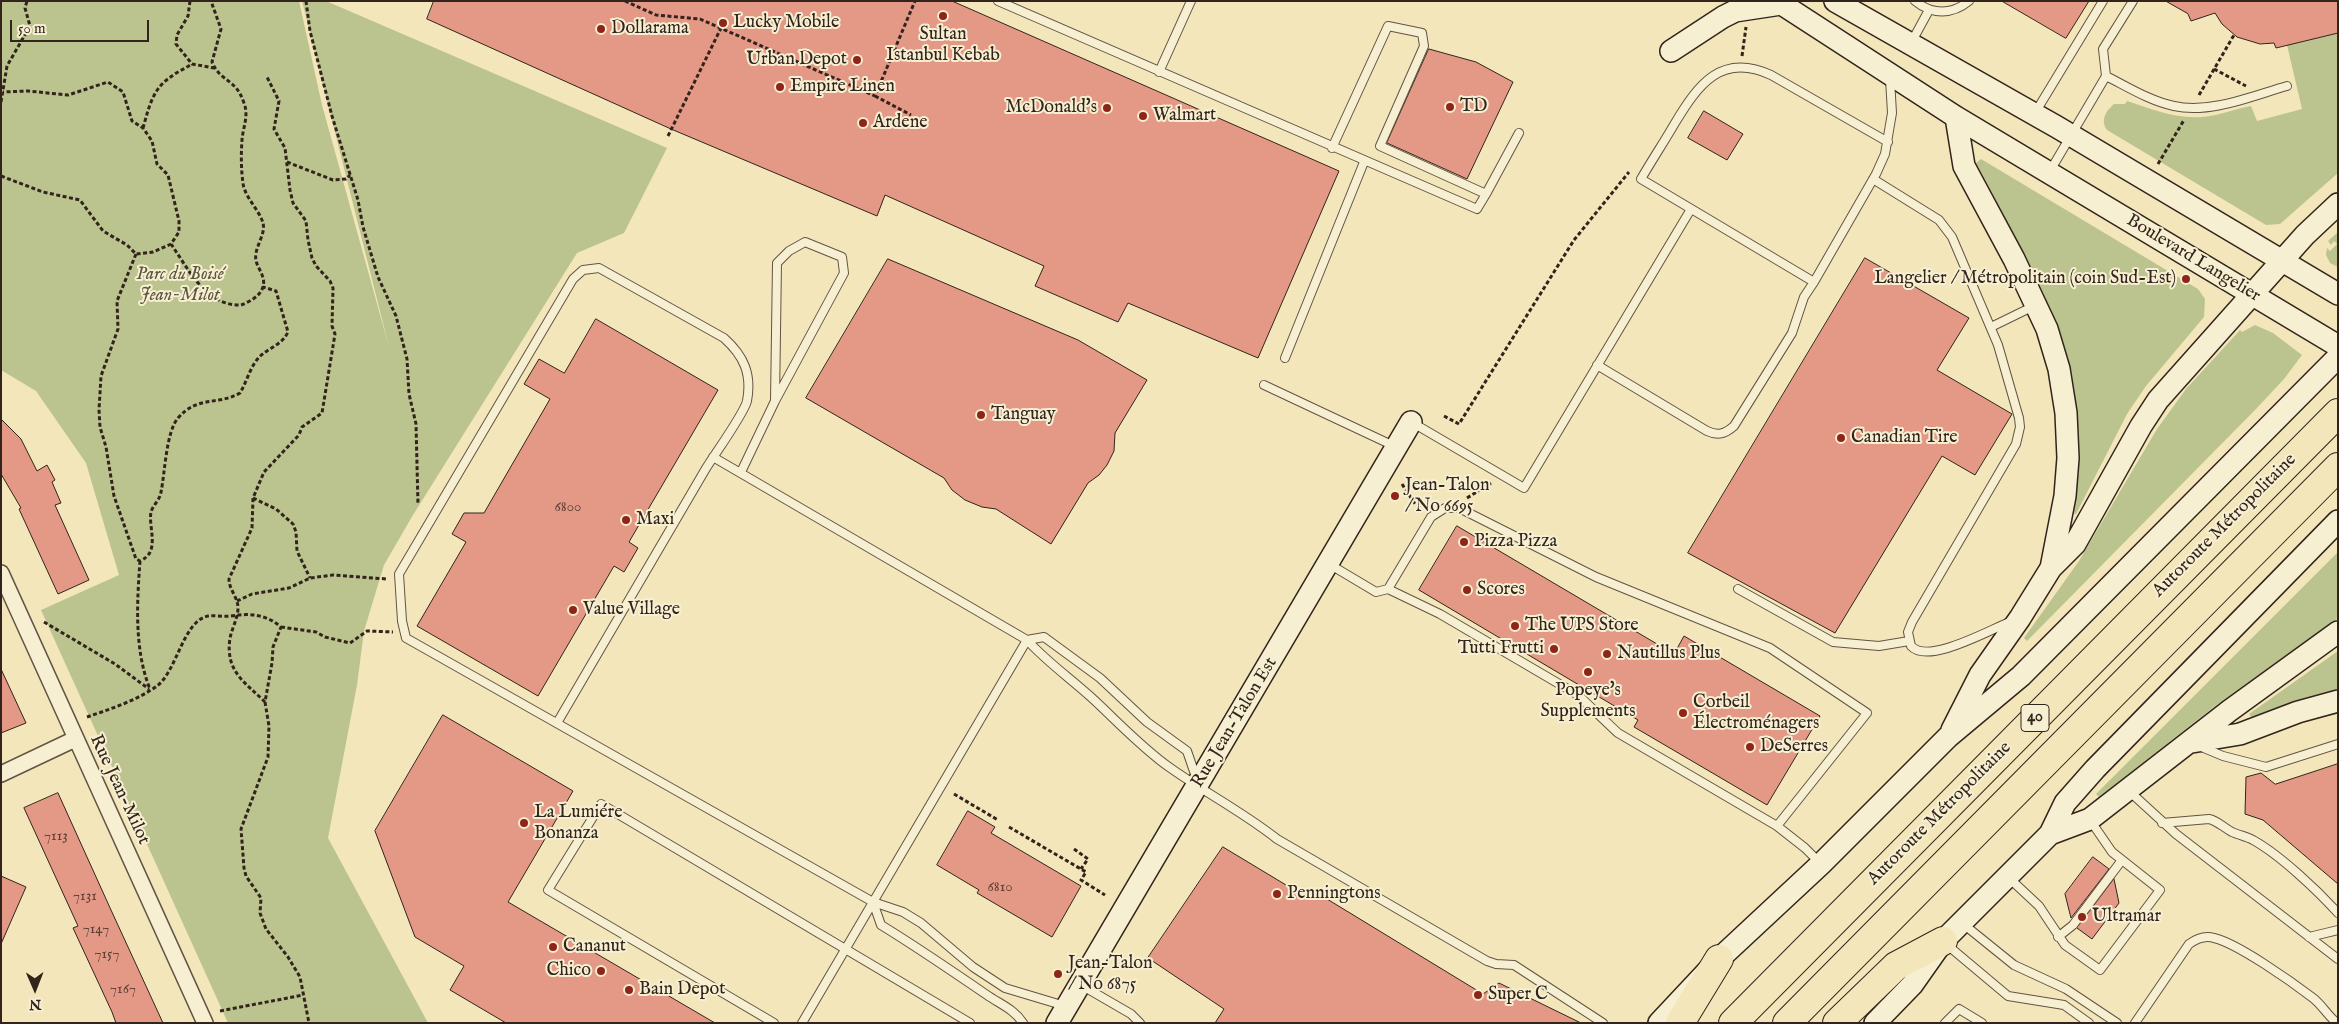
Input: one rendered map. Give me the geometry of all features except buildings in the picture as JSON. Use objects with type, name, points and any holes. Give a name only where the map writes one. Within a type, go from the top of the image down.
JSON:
[{"type":"highway","name":"Autoroute Métropolitaine","points":[[1733,1023],[2338,413]]},
{"type":"highway","name":"Autoroute Métropolitaine","points":[[1787,1023],[2338,467]]},
{"type":"highway","points":[[1837,1023],[1896,966],[1952,931]]},
{"type":"highway","points":[[1680,1023],[1719,959]]},
{"type":"main road","points":[[1835,1],[2035,114],[2338,294]]},
{"type":"main road","points":[[1671,51],[1735,11],[1779,2]]},
{"type":"main road","name":"Boulevard Langelier","points":[[1779,2],[1956,117],[2338,346]]},
{"type":"main road","points":[[1956,117],[1964,166],[2004,238],[2036,305],[2047,330],[2059,369],[2068,436],[2067,480],[2051,568]]},
{"type":"main road","points":[[1948,737],[1980,676],[2020,618],[2051,568],[2075,544],[2141,426],[2158,400],[2282,261],[2338,204]]},
{"type":"main road","points":[[1659,1023],[1719,959],[1821,864],[1948,737],[2021,676],[2338,357]]},
{"type":"main road","name":"Rue Jean-Talon Est","points":[[1062,1014],[1411,422]]},
{"type":"main road","points":[[1875,1023],[1912,985],[1952,931],[2050,834],[2065,802],[2095,769],[2338,521]]},
{"type":"main road","points":[[2050,834],[2090,819],[2189,742],[2338,632]]},
{"type":"main road","points":[[2189,742],[2240,734],[2298,712],[2338,701]]},
{"type":"street","name":"Rue Jean-Milot","points":[[1,573],[205,1023]]},
{"type":"street","points":[[1,774],[75,739]]},
{"type":"lane","points":[[998,1],[1364,162],[1477,209],[1519,134]]},
{"type":"lane","points":[[1159,72],[1191,1]]},
{"type":"lane","points":[[1916,1],[1929,10],[1947,12],[1962,7],[1969,1]]},
{"type":"lane","points":[[2035,114],[2103,1]]},
{"type":"lane","points":[[2049,172],[2106,76],[2103,49],[2133,1]]},
{"type":"lane","points":[[1910,45],[1929,10]]},
{"type":"lane","points":[[1332,148],[1388,26],[1411,29],[1422,33],[1424,46],[1380,146],[1486,194]]},
{"type":"lane","points":[[1814,282],[1641,179],[1692,95],[1710,76],[1719,72],[1740,68],[1762,71],[1888,142]]},
{"type":"lane","points":[[1597,365],[1707,431],[1714,434],[1728,432],[1734,426],[1792,333],[1804,297],[1873,179],[1888,142],[1892,113],[1889,72]]},
{"type":"lane","points":[[2106,76],[2160,102],[2186,108],[2213,106],[2287,86]]},
{"type":"lane","points":[[1285,358],[1364,162]]},
{"type":"lane","points":[[1873,179],[1947,227],[1968,270],[1991,327],[2019,418],[2019,435],[1912,622],[1908,632],[1909,640],[1915,651],[1938,651],[2020,618]]},
{"type":"lane","points":[[1411,422],[1524,488],[1690,209]]},
{"type":"lane","points":[[741,472],[775,401],[844,273],[842,257],[805,242],[789,251],[777,263],[775,401]]},
{"type":"lane","points":[[557,723],[746,404],[749,384],[746,364],[737,350],[724,338],[599,268],[583,270],[573,278],[399,574],[406,638],[874,902],[903,912],[921,923],[973,967],[1005,988],[1062,1014]]},
{"type":"lane","points":[[1991,327],[2036,305]]},
{"type":"lane","points":[[1264,385],[1396,447]]},
{"type":"lane","points":[[713,457],[1027,640],[1045,660],[1091,698],[1138,743],[1171,768],[1302,853],[1487,961],[1496,964],[1514,965],[1602,1023]]},
{"type":"lane","points":[[1388,589],[1432,517],[1444,508],[1459,508],[1596,576],[1770,648],[1867,713],[1778,826]]},
{"type":"lane","points":[[1329,564],[1376,592],[1388,589],[1448,619],[1578,695],[1618,733],[1778,826],[1821,864]]},
{"type":"lane","points":[[1738,589],[1834,642],[1879,646],[1909,640]]},
{"type":"lane","points":[[802,1023],[1027,640],[1044,637],[1100,678],[1147,722],[1187,751],[1198,785]]},
{"type":"lane","points":[[2189,742],[2223,756],[2266,767],[2338,744]]},
{"type":"lane","points":[[2128,789],[2162,823],[2338,959]]},
{"type":"lane","points":[[774,1023],[548,890],[601,804],[970,1023]]},
{"type":"lane","points":[[2007,876],[2039,906],[2065,945],[2100,970],[2160,890],[2108,847],[2090,819]]},
{"type":"lane","points":[[2162,823],[2215,820],[2230,832],[2252,840],[2266,848],[2338,912]]},
{"type":"lane","points":[[2058,937],[2073,925],[2122,860]]},
{"type":"lane","points":[[874,902],[881,925],[1005,1005],[1016,1013],[1024,1023]]},
{"type":"lane","points":[[2309,937],[2338,930]]},
{"type":"lane","points":[[1952,931],[2008,996],[2064,1005],[2089,1023]]},
{"type":"lane","points":[[1952,931],[2014,965],[2066,988],[2117,1023]]},
{"type":"lane","points":[[2135,1023],[2189,944],[2197,939],[2207,937],[2215,938],[2242,951],[2314,999],[2337,1023]]},
{"type":"lane","points":[[1080,984],[1131,1014],[1140,1023]]},
{"type":"lane","points":[[1945,1023],[1959,1009],[1982,1023]]},
{"type":"lane","points":[[1126,1023],[1131,1014]]},
{"type":"path","points":[[1,102],[3,83],[11,57],[28,34],[30,26],[24,8],[27,1]]},
{"type":"path","points":[[190,1],[188,16],[176,40],[176,44],[192,64]]},
{"type":"path","points":[[211,1],[221,29],[221,37],[212,55],[214,68]]},
{"type":"path","points":[[306,1],[310,31],[376,270],[396,316],[409,368],[409,394],[416,424],[418,505]]},
{"type":"path","points":[[625,1],[656,15],[700,19],[875,96],[911,115]]},
{"type":"path","points":[[875,96],[915,1]]},
{"type":"path","points":[[1742,58],[1746,19]]},
{"type":"path","points":[[668,136],[721,28]]},
{"type":"path","points":[[2199,95],[2234,35]]},
{"type":"path","points":[[143,128],[150,102],[158,89],[168,78],[192,64],[214,68],[233,82],[240,92],[245,105],[247,114],[242,140],[243,185],[263,222],[262,237],[256,255],[256,262],[264,278],[263,287],[258,296],[241,305],[216,300],[191,274],[171,244]]},
{"type":"path","points":[[2214,69],[2246,83]]},
{"type":"path","points":[[265,702],[240,681],[234,668],[230,644],[237,615],[237,602],[229,586],[229,579],[252,528],[253,498],[268,464],[299,435],[302,427],[322,413],[335,334],[332,326],[332,288],[330,281],[316,266],[312,258],[306,221],[294,203],[290,190],[285,148],[274,129],[279,101],[267,77]]},
{"type":"path","points":[[1,176],[43,192],[80,200],[103,231],[127,245],[136,254],[144,254],[171,244],[179,232],[178,211],[168,175],[157,164],[152,141],[143,128],[132,121],[123,92],[108,82],[68,94],[28,91],[3,92]]},
{"type":"path","points":[[2158,164],[2186,117]]},
{"type":"path","points":[[287,162],[334,180],[346,179],[350,175]]},
{"type":"path","points":[[1444,416],[1459,424],[1574,240],[1631,170]]},
{"type":"path","points":[[136,254],[117,301],[118,329],[101,376],[99,410],[100,427],[106,447],[114,496],[136,559],[140,560]]},
{"type":"path","points":[[140,560],[144,559],[151,546],[151,512],[161,495],[174,424],[193,405],[226,399],[240,393],[256,360],[264,352],[279,344],[288,332],[276,291],[263,287]]},
{"type":"path","points":[[1459,508],[1467,498],[1490,485],[1499,472]]},
{"type":"path","points":[[1402,484],[1415,504]]},
{"type":"path","points":[[253,498],[276,509],[293,524],[296,532],[297,551],[310,578]]},
{"type":"path","points":[[140,560],[139,642],[141,660],[150,689]]},
{"type":"path","points":[[237,602],[252,594],[289,588],[310,578],[332,575],[399,580]]},
{"type":"path","points":[[87,717],[126,703],[156,686],[169,671],[194,624],[207,616],[258,616],[281,627],[316,632],[324,637],[350,643],[367,631],[405,632]]},
{"type":"path","points":[[44,622],[115,664],[150,689]]},
{"type":"path","points":[[281,627],[273,647],[265,702],[269,726],[268,757],[241,828],[244,868],[246,876],[261,898],[262,922],[275,944],[295,967],[300,977],[309,1023]]},
{"type":"path","points":[[954,794],[998,820]]},
{"type":"path","points":[[1009,826],[1086,872],[1081,880],[1105,895]]},
{"type":"path","points":[[1074,849],[1088,858],[1081,869]]},
{"type":"path","points":[[220,1011],[303,995]]},
{"type":"green space","name":"Parc du Boisé Jean-Milot","points":[[1,1],[299,1],[322,105],[389,347],[302,1],[326,1],[667,148],[624,233],[577,253],[413,515],[384,565],[364,631],[357,685],[328,838],[428,1023],[228,1023],[41,610],[119,575],[86,463],[36,391],[1,370]]},
{"type":"green space","points":[[2338,33],[2338,173],[2280,224],[2266,225],[2107,130],[2105,126],[2105,116],[2114,104],[2125,104],[2127,101],[2163,113],[2192,117],[2214,115],[2251,106],[2257,121],[2302,109],[2287,45]]},
{"type":"green space","points":[[1981,159],[2198,289],[2205,299],[2204,317],[2146,386],[2127,414],[2076,514],[2071,513],[2078,459],[2078,426],[2066,358],[2042,296],[1976,163]]},
{"type":"green space","points":[[2338,232],[2338,267],[2330,263],[2326,255],[2327,248],[2330,251],[2337,244],[2334,241],[2331,245],[2328,241]]},
{"type":"green space","points":[[2255,325],[2273,333],[2302,355],[2284,379],[2256,409],[2027,641],[2024,638],[2079,561],[2157,429],[2186,389],[2240,330],[2242,332]]},
{"type":"green space","points":[[2338,552],[2338,618],[2215,706],[2099,797],[2096,794]]},
{"type":"green space","points":[[2338,651],[2338,690],[2305,698],[2252,718],[2249,714]]},
{"type":"place","name":"Sultan Istanbul Kebab","points":[[943,16]]},
{"type":"place","name":"Lucky Mobile","points":[[723,23]]},
{"type":"place","name":"Dollarama","points":[[601,29]]},
{"type":"place","name":"Urban Depot","points":[[857,60]]},
{"type":"place","name":"Empire Linen","points":[[780,87]]},
{"type":"place","name":"TD","points":[[1450,107]]},
{"type":"place","name":"McDonald's","points":[[1107,108]]},
{"type":"place","name":"Walmart","points":[[1143,116]]},
{"type":"place","name":"Ardene","points":[[863,123]]},
{"type":"place","name":"Langelier / Métropolitain (coin Sud-Est)","points":[[2186,279]]},
{"type":"place","name":"Tanguay","points":[[981,415]]},
{"type":"place","name":"Canadian Tire","points":[[1841,438]]},
{"type":"place","name":"Jean-Talon / No 6695","points":[[1395,496]]},
{"type":"place","name":"Maxi","points":[[626,520]]},
{"type":"place","name":"Pizza Pizza","points":[[1464,542]]},
{"type":"place","name":"Scores","points":[[1467,590]]},
{"type":"place","name":"Value Village","points":[[573,610]]},
{"type":"place","name":"The UPS Store","points":[[1515,626]]},
{"type":"place","name":"Tutti Frutti","points":[[1554,649]]},
{"type":"place","name":"Nautillus Plus","points":[[1607,654]]},
{"type":"place","name":"Popeye's Supplements","points":[[1588,672]]},
{"type":"place","name":"Corbeil Électroménagers","points":[[1683,713]]},
{"type":"place","name":"DeSerres","points":[[1750,747]]},
{"type":"place","name":"La Lumiére Bonanza","points":[[524,823]]},
{"type":"place","name":"Penningtons","points":[[1277,894]]},
{"type":"place","name":"Ultramar","points":[[2082,917]]},
{"type":"place","name":"Cananut","points":[[553,947]]},
{"type":"place","name":"Chico","points":[[601,971]]},
{"type":"place","name":"Jean-Talon / No 6875","points":[[1058,974]]},
{"type":"place","name":"Bain Depot","points":[[629,990]]},
{"type":"place","name":"Super C","points":[[1478,995]]}]
